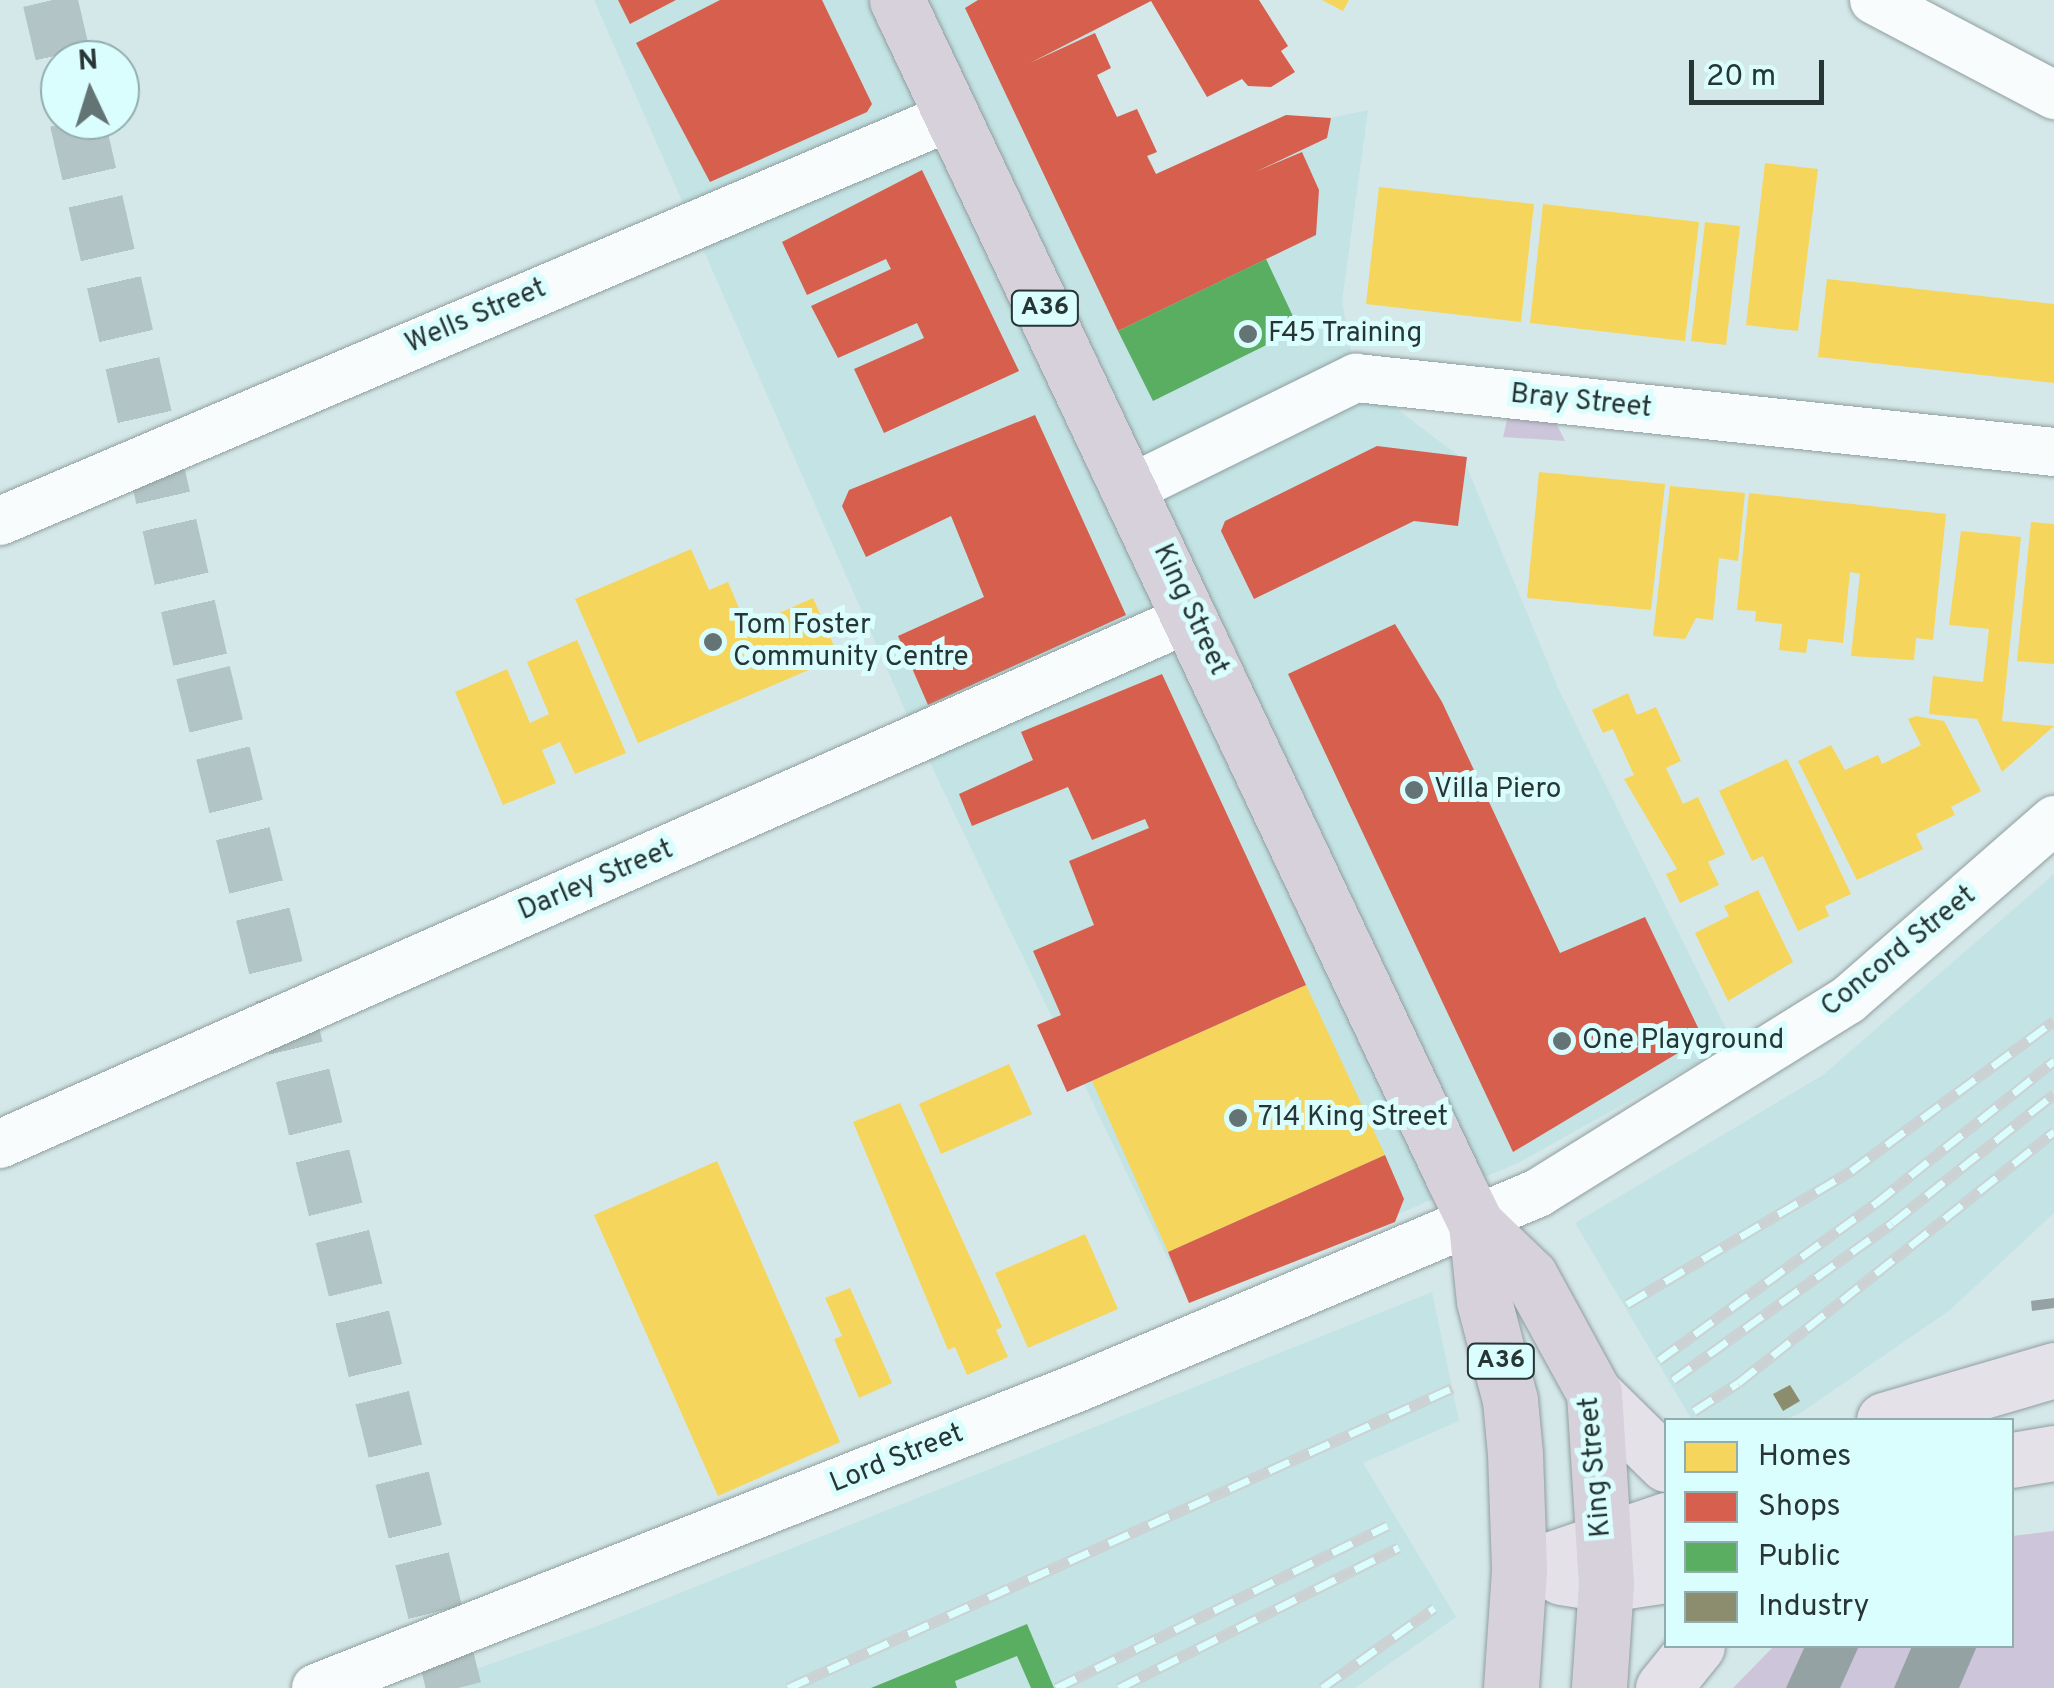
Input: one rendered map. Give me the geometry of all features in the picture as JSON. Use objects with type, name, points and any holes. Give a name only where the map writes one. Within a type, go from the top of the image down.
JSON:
[{"type":"highway","name":"King Street","points":[[897,0],[1132,488],[1476,1224],[1484,1301],[1510,1400],[1519,1570],[1511,1688]]},
{"type":"highway","name":"King Street","points":[[1476,1224],[1530,1276],[1594,1393],[1605,1564],[1598,1688]]},
{"type":"main road","points":[[1891,1418],[2054,1370]]},
{"type":"main road","points":[[1594,1393],[1664,1462]]},
{"type":"main road","points":[[1605,1564],[1664,1521]]},
{"type":"main road","points":[[1519,1570],[1605,1564],[1664,1575]]},
{"type":"main road","points":[[1662,1688],[1695,1648]]},
{"type":"street","points":[[1874,0],[2054,94]]},
{"type":"street","name":"Wells Street","points":[[0,522],[954,114]]},
{"type":"street","name":"Bray Street","points":[[1132,488],[1356,378],[2054,452]]},
{"type":"street","name":"Darley Street","points":[[0,1144],[1192,617]]},
{"type":"street","name":"Concord Street","points":[[1476,1224],[1560,1181],[1848,1000],[2054,820]]},
{"type":"street","name":"Lord Street","points":[[316,1688],[1476,1224]]},
{"type":"shaded area","points":[[594,0],[1152,0],[1093,31],[1111,68],[1097,76],[1117,117],[1137,109],[1157,152],[1148,156],[1156,174],[1286,115],[1331,118],[1368,110],[1342,301],[1356,378],[1464,460],[1558,688],[1733,1043],[1518,1163],[1189,1303],[908,717]]},
{"type":"shaded area","points":[[1551,413],[1565,441],[1503,437],[1508,416]]},
{"type":"shaded area","points":[[2054,874],[2054,1213],[1950,1310],[1799,1414],[1789,1418],[1691,1418],[1575,1223],[1823,1075]]},
{"type":"shaded area","points":[[1432,1292],[1459,1421],[1363,1463],[1456,1617],[1355,1688],[423,1688],[600,1625]]},
{"type":"shaded area","points":[[2054,1531],[2054,1688],[1733,1688],[1772,1648],[2014,1648],[2014,1536]]},
{"type":"building: Homes","points":[[1322,0],[1349,0],[1343,11]]},
{"type":"building: Homes","points":[[1765,163],[1818,169],[1798,331],[1746,325]]},
{"type":"building: Homes","points":[[1379,187],[1534,204],[1521,322],[1366,304]]},
{"type":"building: Homes","points":[[1543,204],[1699,222],[1685,341],[1530,323]]},
{"type":"building: Homes","points":[[1705,222],[1740,226],[1726,345],[1691,341]]},
{"type":"building: Homes","points":[[1827,279],[2054,304],[2054,383],[1818,357]]},
{"type":"building: Homes","points":[[1539,472],[1665,484],[1651,610],[1527,598]]},
{"type":"building: Homes","points":[[1670,486],[1745,493],[1738,561],[1719,558],[1713,620],[1696,618],[1685,639],[1653,636]]},
{"type":"building: Homes","points":[[1749,493],[1946,514],[1933,640],[1916,638],[1914,660],[1851,656],[1860,574],[1850,572],[1843,643],[1808,639],[1806,653],[1779,650],[1782,624],[1755,621],[1756,611],[1737,610]]},
{"type":"building: Homes","points":[[2031,522],[2054,524],[2054,664],[2017,661]]},
{"type":"building: Homes","points":[[1961,531],[2021,537],[2002,721],[2054,726],[2002,772],[1977,719],[1929,714],[1933,676],[1983,682],[1989,629],[1949,625]]},
{"type":"building: Homes","name":"Tom Foster Community Centre","points":[[691,549],[709,590],[728,582],[747,627],[813,598],[839,657],[638,743],[575,599]]},
{"type":"building: Homes","points":[[577,640],[626,753],[575,774],[560,742],[542,750],[556,783],[503,805],[455,692],[507,669],[530,723],[549,714],[527,662]]},
{"type":"building: Homes","points":[[1628,693],[1637,715],[1656,707],[1681,761],[1666,768],[1683,804],[1698,797],[1725,854],[1708,862],[1719,885],[1680,903],[1666,874],[1677,869],[1624,779],[1634,775],[1613,729],[1603,733],[1592,710]]},
{"type":"building: Homes","points":[[1916,716],[1944,721],[1981,791],[1951,807],[1955,815],[1916,834],[1923,849],[1857,880],[1798,761],[1831,745],[1845,770],[1878,755],[1882,764],[1921,745],[1908,719]]},
{"type":"building: Homes","points":[[1787,759],[1851,894],[1825,906],[1829,916],[1798,931],[1763,856],[1752,861],[1719,791]]},
{"type":"building: Homes","points":[[1758,890],[1793,962],[1728,1001],[1695,933],[1729,916],[1724,906]]},
{"type":"building: Homes","name":"714 King Street","points":[[1306,985],[1385,1155],[1168,1252],[1092,1081]]},
{"type":"building: Homes","points":[[1009,1064],[1032,1114],[941,1154],[919,1104]]},
{"type":"building: Homes","points":[[900,1103],[1002,1327],[996,1330],[1008,1357],[967,1375],[955,1347],[948,1350],[853,1122]]},
{"type":"building: Homes","points":[[717,1161],[840,1442],[718,1496],[594,1215]]},
{"type":"building: Homes","points":[[1085,1234],[1118,1309],[1028,1348],[995,1273]]},
{"type":"building: Homes","points":[[850,1288],[892,1383],[859,1398],[834,1339],[842,1336],[825,1298]]},
{"type":"building: Shops","points":[[618,0],[676,0],[630,24]]},
{"type":"building: Shops","points":[[720,0],[822,0],[872,104],[867,112],[710,182],[636,43]]},
{"type":"building: Shops","points":[[978,0],[1259,0],[1288,46],[1281,51],[1295,72],[1271,87],[1248,86],[1242,79],[1207,97],[1151,1],[1030,63],[1095,33],[1111,68],[1097,75],[1117,117],[1137,109],[1157,152],[1147,156],[1156,174],[1286,115],[1331,118],[1327,138],[1255,172],[1302,152],[1319,190],[1316,235],[1118,331],[965,8]]},
{"type":"building: Shops","points":[[922,170],[1019,371],[884,433],[854,369],[924,338],[917,323],[838,358],[811,306],[891,269],[886,259],[807,295],[782,242]]},
{"type":"building: Shops","points":[[1035,415],[1126,615],[928,705],[898,636],[984,597],[951,516],[866,557],[842,506],[849,490]]},
{"type":"building: Shops","points":[[1377,446],[1467,457],[1458,526],[1414,521],[1254,599],[1221,531],[1225,521]]},
{"type":"building: Shops","points":[[1395,624],[1442,702],[1560,953],[1645,917],[1703,1038],[1513,1152],[1288,674]]},
{"type":"building: Shops","points":[[1162,674],[1306,985],[1067,1092],[1037,1025],[1061,1015],[1033,951],[1094,925],[1069,861],[1149,828],[1145,819],[1092,840],[1068,787],[972,826],[959,794],[1033,760],[1021,732]]},
{"type":"building: Shops","points":[[1385,1155],[1404,1199],[1395,1222],[1189,1303],[1168,1252]]},
{"type":"building: Public","points":[[1266,259],[1299,329],[1153,401],[1118,331]]},
{"type":"building: Public","points":[[1027,1624],[1054,1688],[1031,1688],[1017,1656],[955,1681],[957,1688],[871,1688]]},
{"type":"building: Industry","points":[[1790,1385],[1800,1401],[1783,1411],[1773,1394]]},
{"type":"building: Other","points":[[2054,1298],[2054,1308],[2032,1311],[2031,1301]]},
{"type":"building: Other","points":[[1804,1648],[1858,1648],[1840,1688],[1786,1688]]},
{"type":"building: Other","points":[[1911,1648],[1976,1648],[1959,1688],[1894,1688]]},
{"type":"tunnel","points":[[50,0],[59,40]]},
{"type":"tunnel","points":[[82,140],[203,672],[454,1688]]},
{"type":"railway","points":[[1627,1304],[1851,1171],[2054,1021]]},
{"type":"railway","points":[[1659,1360],[1876,1203],[2054,1061]]},
{"type":"railway","points":[[1673,1380],[1892,1223],[2054,1094]]},
{"type":"railway","points":[[1694,1411],[1738,1383],[2054,1132]]},
{"type":"railway","points":[[788,1688],[1452,1388]]},
{"type":"railway","points":[[1056,1688],[1387,1526]]},
{"type":"railway","points":[[1119,1688],[1399,1547]]},
{"type":"railway","points":[[1322,1688],[1434,1608]]},
{"type":"place","name":"F45 Training","points":[[1248,334]]},
{"type":"place","name":"Tom Foster Community Centre","points":[[713,642]]},
{"type":"place","name":"Villa Piero","points":[[1414,790]]},
{"type":"place","name":"One Playground","points":[[1562,1041]]},
{"type":"place","name":"714 King Street","points":[[1238,1118]]}]
